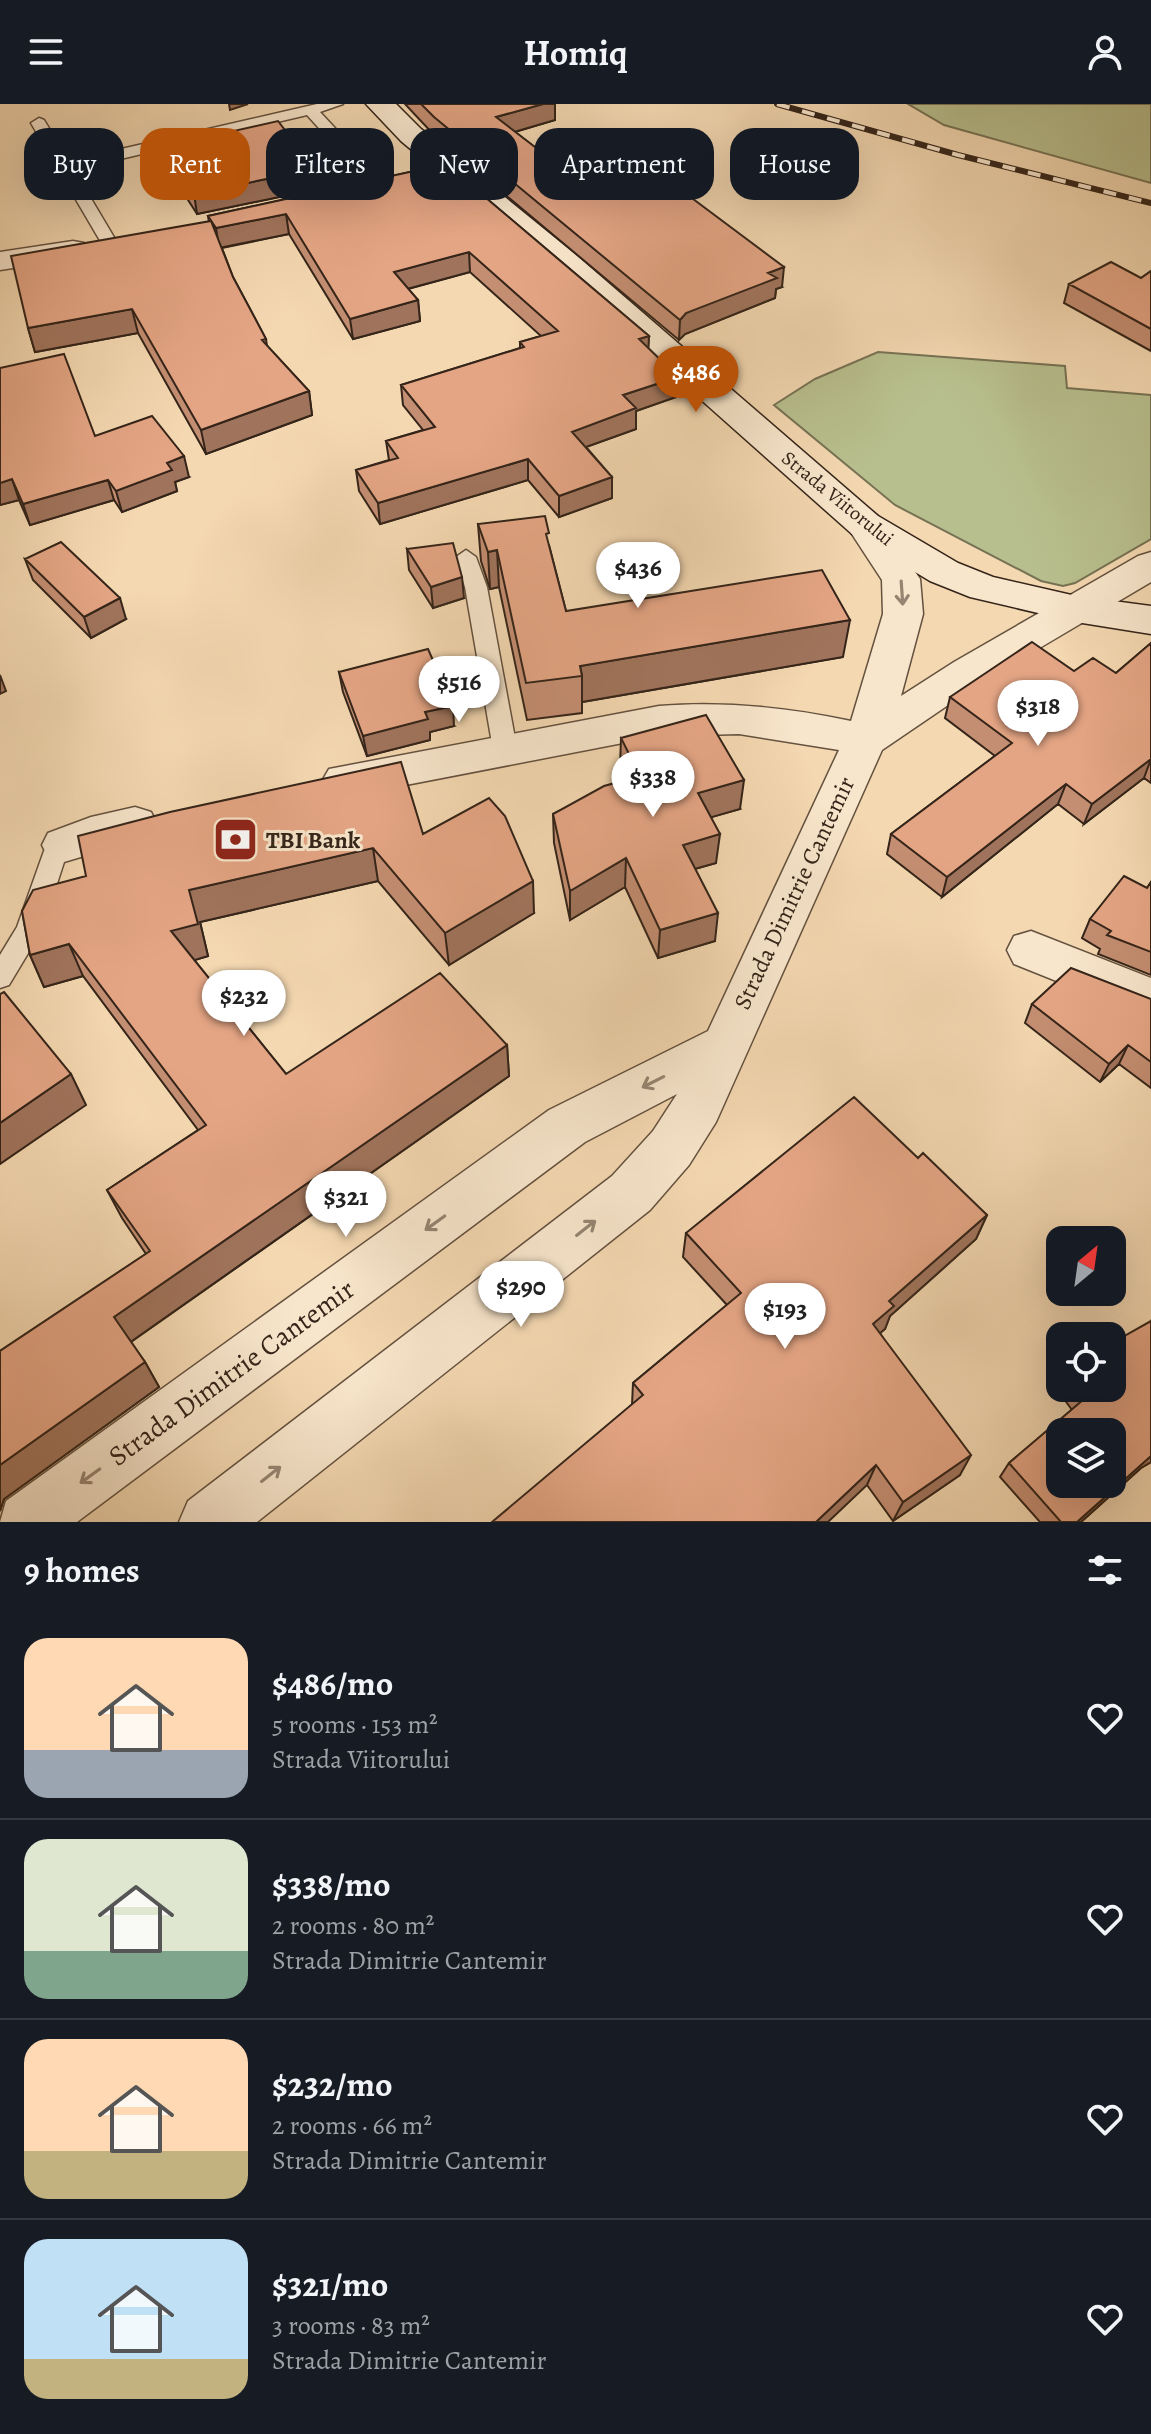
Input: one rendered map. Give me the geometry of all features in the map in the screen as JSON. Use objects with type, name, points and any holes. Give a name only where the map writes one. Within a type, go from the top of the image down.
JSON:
[{"type":"street","name":"Strada Viitorului","points":[[380,104],[404,183],[565,262],[865,525],[944,572],[984,588],[1076,609],[1151,620]]},
{"type":"street","points":[[0,261],[140,238]]},
{"type":"street","name":"Strada Dimitrie Cantemir","points":[[209,1522],[631,1193],[671,1148],[691,1116],[865,740],[888,673],[903,614],[901,579],[865,525]]},
{"type":"street","points":[[308,788],[659,721],[742,717],[795,724],[865,740],[968,672],[1151,565]]},
{"type":"street","points":[[64,845],[91,834],[179,815]]},
{"type":"street","points":[[1031,950],[1151,999]]},
{"type":"street","name":"Strada Dimitrie Cantemir","points":[[27,1522],[567,1126],[722,1047]]},
{"type":"lane","points":[[124,153],[336,104]]},
{"type":"lane","points":[[310,110],[404,183]]},
{"type":"lane","points":[[39,123],[42,128]]},
{"type":"lane","points":[[84,200],[110,244]]},
{"type":"lane","points":[[466,557],[476,587],[505,749]]},
{"type":"lane","points":[[0,977],[29,930],[53,858],[64,845]]},
{"type":"green space","points":[[908,104],[1151,104],[1151,183],[944,125]]},
{"type":"green space","points":[[878,352],[1065,366],[1067,388],[1151,395],[1151,539],[1075,583],[1063,586],[1041,581],[895,505],[774,405],[815,379]]},
{"type":"building","points":[[421,104],[543,104],[496,117],[510,128],[447,128]]},
{"type":"building","points":[[278,121],[283,128],[266,128],[266,179],[250,182],[250,128],[247,128]]},
{"type":"building","points":[[518,134],[534,146],[534,200],[518,186]]},
{"type":"building","points":[[410,172],[410,200],[488,200],[649,336],[639,339],[678,377],[623,395],[636,408],[572,432],[612,477],[559,496],[528,459],[378,503],[356,470],[398,458],[386,441],[435,427],[401,385],[524,347],[520,342],[558,331],[469,252],[394,272],[418,300],[350,319],[286,214],[216,228],[208,216],[281,200],[394,200],[394,175]]},
{"type":"building","points":[[535,200],[694,200],[784,267],[768,273],[777,278],[686,313],[680,320]]},
{"type":"building","points":[[211,221],[233,277],[266,339],[262,340],[309,391],[201,430],[132,309],[28,328],[11,256]]},
{"type":"building","points":[[1111,262],[1141,278],[1151,271],[1151,329],[1069,284]]},
{"type":"building","points":[[64,354],[95,436],[152,416],[184,456],[167,463],[172,470],[116,491],[108,480],[23,504],[12,479],[0,483],[0,368]]},
{"type":"building","points":[[545,516],[549,533],[546,534],[566,611],[822,570],[850,620],[580,666],[582,676],[526,683],[497,550],[488,552],[478,524]]},
{"type":"building","points":[[61,542],[120,598],[84,617],[25,559]]},
{"type":"building","points":[[453,543],[462,577],[431,587],[407,549]]},
{"type":"building","points":[[1032,642],[1074,671],[1093,658],[1116,673],[1151,643],[1151,759],[1092,804],[1066,784],[947,877],[891,834],[1012,743],[950,697]]},
{"type":"building","points":[[428,649],[453,706],[425,712],[428,719],[363,736],[339,672]]},
{"type":"building","points":[[706,715],[744,780],[698,793],[720,834],[683,845],[718,913],[660,930],[626,858],[570,891],[553,814],[604,786],[640,776],[621,738]]},
{"type":"building","points":[[401,762],[423,834],[489,798],[505,816],[533,881],[445,933],[373,848],[189,890],[198,924],[171,931],[286,1074],[440,973],[507,1045],[114,1317],[145,1362],[0,1465],[0,1351],[150,1251],[107,1190],[206,1125],[69,944],[30,955],[22,911],[33,890],[86,876],[78,836],[170,812]]},
{"type":"building","points":[[1124,876],[1147,888],[1151,882],[1151,952],[1107,935],[1111,931],[1090,919]]},
{"type":"building","points":[[1071,968],[1151,999],[1151,1062],[1128,1045],[1109,1064],[1032,1004]]},
{"type":"building","points":[[4,992],[71,1074],[0,1123],[0,994]]},
{"type":"building","points":[[854,1097],[918,1158],[923,1153],[987,1215],[889,1301],[894,1306],[873,1324],[971,1455],[903,1502],[876,1465],[816,1522],[492,1522],[643,1395],[633,1383],[741,1293],[686,1233]]},
{"type":"building","points":[[1151,1321],[1151,1456],[1126,1478],[1126,1418],[1062,1418],[1080,1402],[1126,1402],[1126,1335]]},
{"type":"building","points":[[1046,1431],[1046,1498],[1104,1498],[1077,1522],[1061,1522],[1009,1463]]},
{"type":"railway","points":[[777,104],[958,155],[1151,203]]},
{"type":"place","name":"TBI Bank","points":[[235,840]]}]
